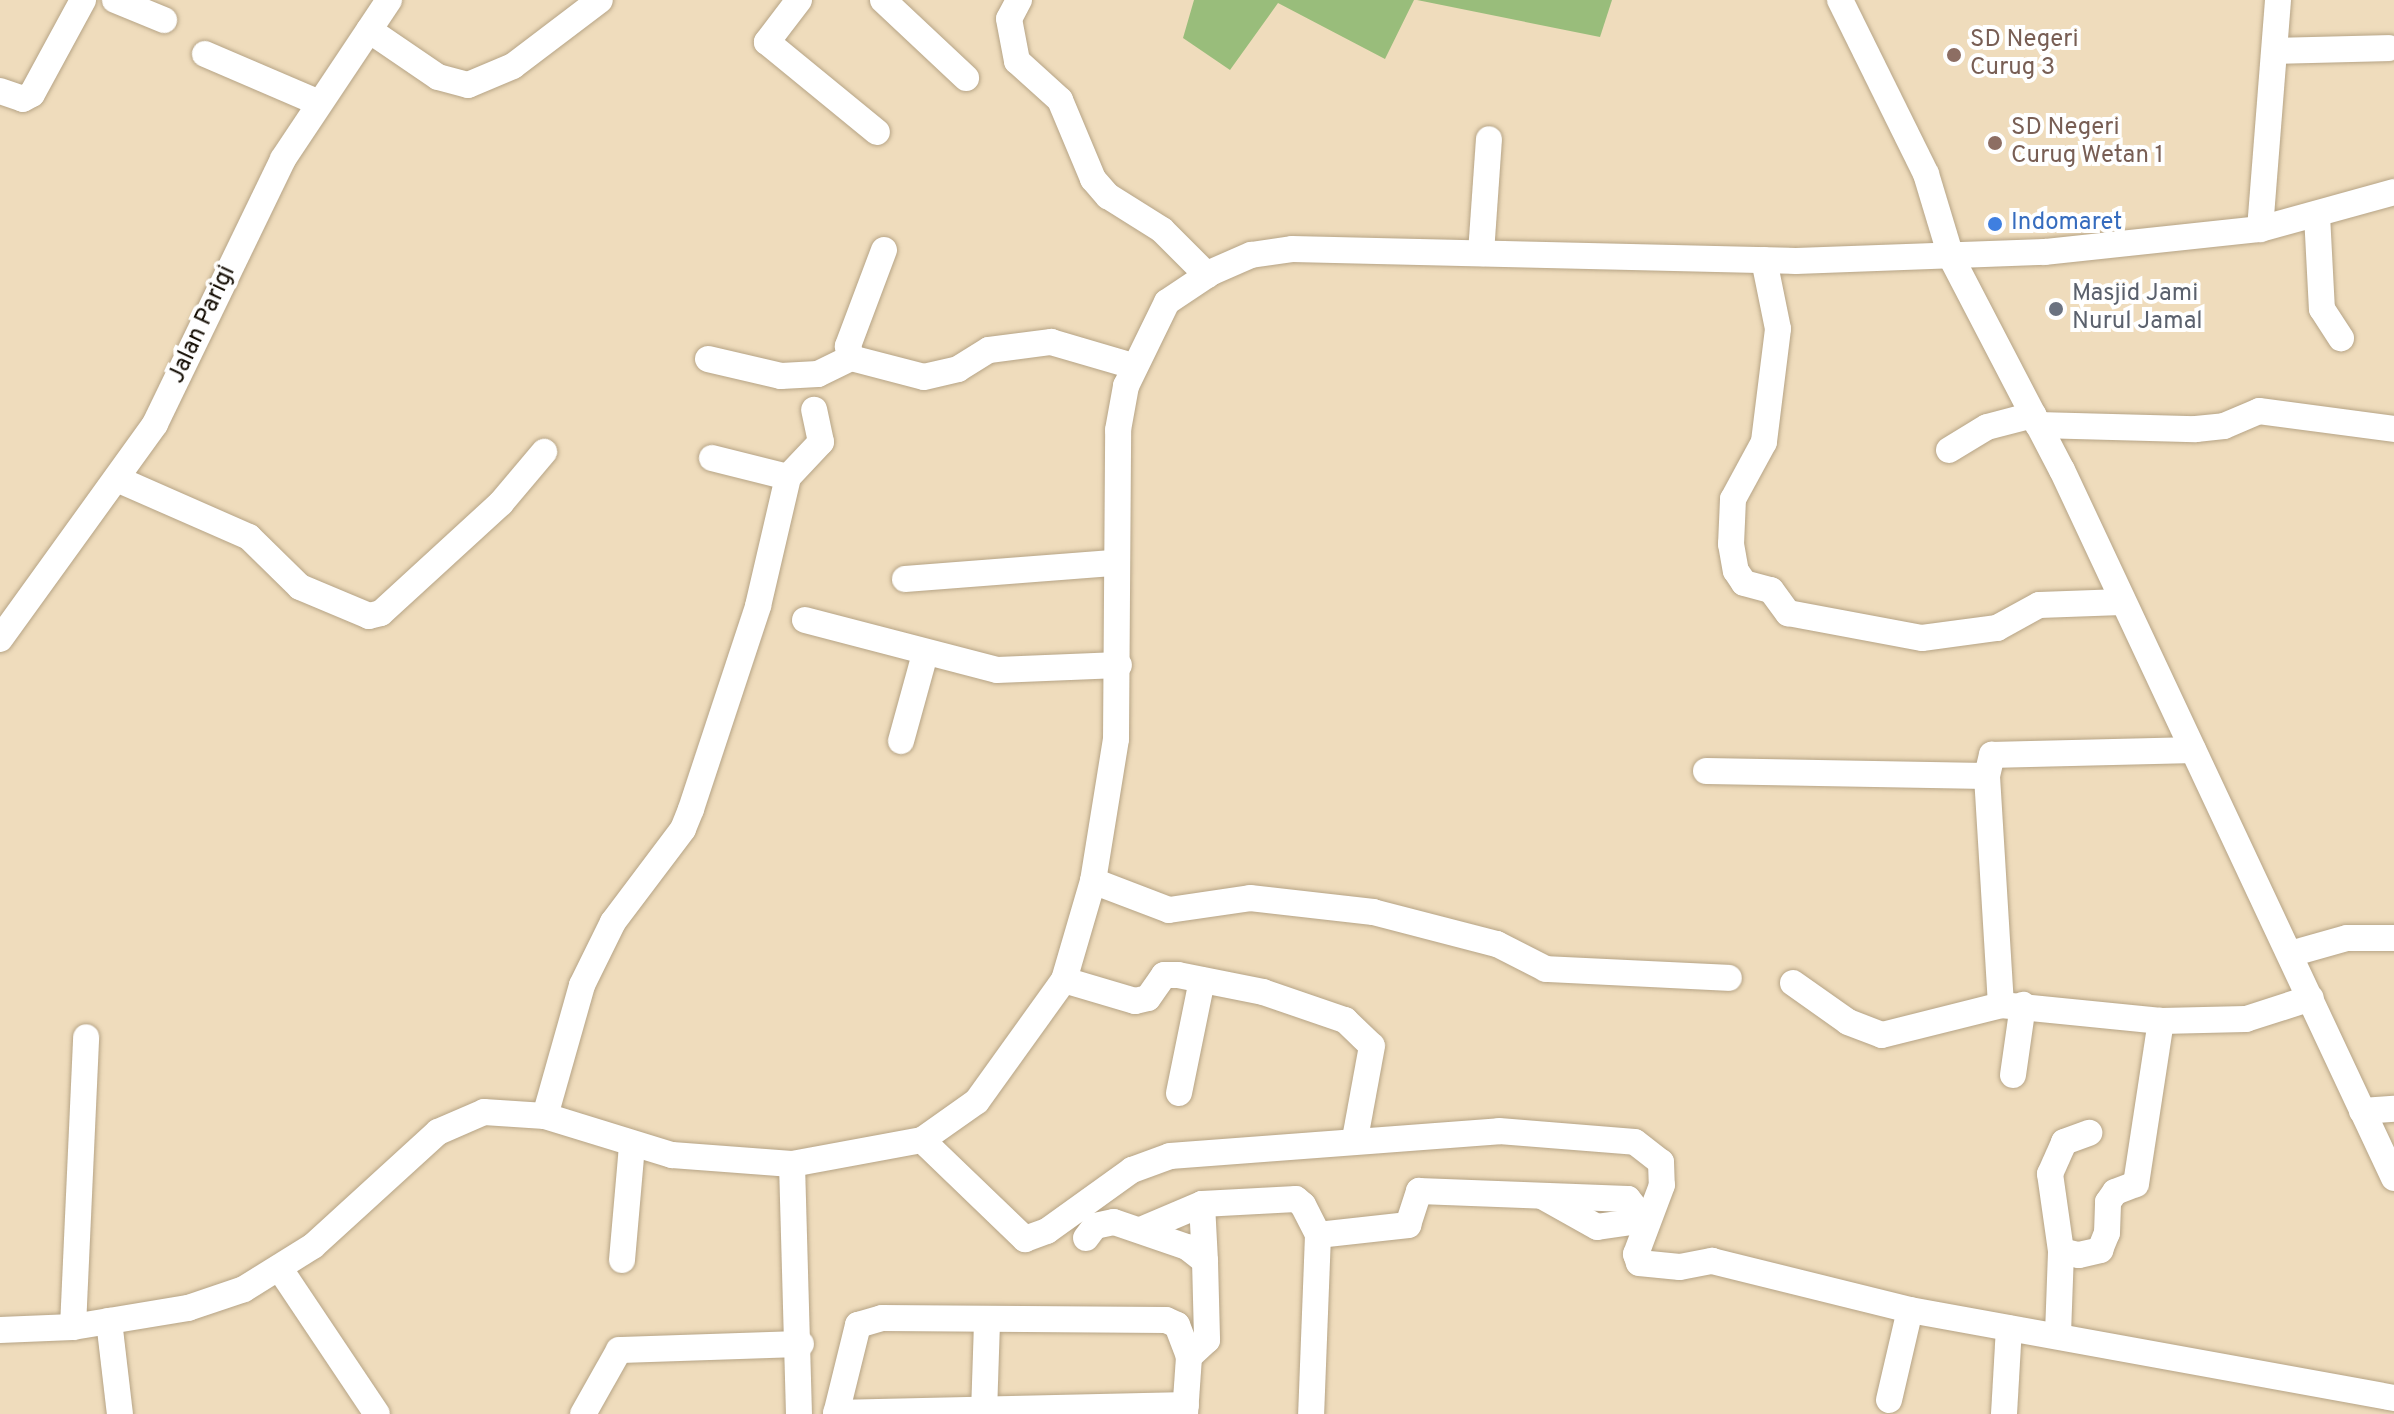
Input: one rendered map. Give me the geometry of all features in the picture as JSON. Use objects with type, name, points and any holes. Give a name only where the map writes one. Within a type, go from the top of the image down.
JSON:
[{"type":"street","points":[[0,91],[23,99],[32,94],[83,0]]},
{"type":"street","points":[[115,0],[164,20]]},
{"type":"street","name":"Jalan Parigi","points":[[0,639],[117,479],[176,385],[276,172],[317,102],[389,0]]},
{"type":"street","points":[[369,30],[438,77],[468,85],[513,66],[600,0]]},
{"type":"street","points":[[799,0],[767,42],[877,132]]},
{"type":"street","points":[[883,0],[883,6],[966,78]]},
{"type":"street","points":[[1019,0],[1009,19],[1017,61],[1060,100],[1093,179],[1108,196],[1162,230],[1207,275]]},
{"type":"street","points":[[1840,0],[1926,174],[1951,257],[2036,420],[2394,1178]]},
{"type":"street","points":[[2260,229],[2278,0]]},
{"type":"street","points":[[2275,51],[2389,48]]},
{"type":"street","points":[[205,54],[317,102]]},
{"type":"street","points":[[1481,253],[1489,139]]},
{"type":"street","points":[[0,1330],[73,1327],[219,1299],[280,1269],[313,1246],[438,1132],[484,1112],[545,1116],[632,1146],[672,1155],[792,1164],[922,1140],[977,1101],[1064,980],[1093,881],[1116,739],[1119,665],[1115,563],[1118,430],[1133,366],[1167,302],[1207,275],[1251,255],[1292,249],[1764,260],[1951,257],[2260,229],[2394,192]]},
{"type":"street","points":[[2317,215],[2322,309],[2341,338]]},
{"type":"street","points":[[851,358],[850,341],[884,250]]},
{"type":"street","points":[[1764,260],[1778,329],[1764,442],[1733,499],[1731,544],[1744,583],[1771,590],[1788,613],[1922,638],[1997,628],[2039,605],[2122,602]]},
{"type":"street","points":[[708,359],[781,376],[818,374],[851,358],[924,377],[958,369],[989,350],[1051,342],[1133,366]]},
{"type":"street","points":[[545,1116],[582,985],[613,922],[683,829],[691,809],[758,606],[788,477],[821,442],[814,410]]},
{"type":"street","points":[[1949,450],[1987,427],[2036,420],[2196,429],[2224,426],[2259,411],[2394,429]]},
{"type":"street","points":[[117,479],[249,537],[300,587],[369,616],[381,613],[501,503],[544,452]]},
{"type":"street","points":[[712,458],[788,477]]},
{"type":"street","points":[[905,579],[1115,563]]},
{"type":"street","points":[[805,620],[925,654],[997,670],[1119,665]]},
{"type":"street","points":[[901,741],[925,654]]},
{"type":"street","points":[[2013,1075],[2012,1005],[1987,776],[1998,752],[2193,750]]},
{"type":"street","points":[[1706,771],[1987,776]]},
{"type":"street","points":[[1093,881],[1169,910],[1250,898],[1373,912],[1497,944],[1546,969],[1729,978]]},
{"type":"street","points":[[2290,954],[2347,938],[2394,938]]},
{"type":"street","points":[[1064,980],[1135,1001],[1148,998],[1167,974],[1288,1000],[1361,1030],[1372,1049],[1355,1139]]},
{"type":"street","points":[[1179,1093],[1202,980]]},
{"type":"street","points":[[1793,983],[1855,1026],[1882,1035],[2012,1005],[2161,1021],[2246,1019],[2311,998]]},
{"type":"street","points":[[2061,1251],[2079,1255],[2100,1250],[2107,1233],[2108,1202],[2115,1192],[2136,1184],[2161,1021]]},
{"type":"street","points":[[73,1327],[86,1037]]},
{"type":"street","points":[[2362,1111],[2394,1109]]},
{"type":"street","points":[[922,1140],[1025,1239],[1047,1231],[1132,1170],[1170,1156],[1355,1139],[1499,1131],[1635,1142],[1661,1162],[1662,1185],[1636,1254],[1639,1263],[1680,1267],[1712,1261],[1910,1310],[2058,1334],[2394,1398]]},
{"type":"street","points":[[2058,1334],[2061,1251],[2051,1166],[2064,1142],[2089,1133]]},
{"type":"street","points":[[622,1260],[632,1146]]},
{"type":"street","points":[[792,1164],[801,1344],[799,1414]]},
{"type":"street","points":[[1318,1235],[1408,1225],[1419,1191],[1542,1196]]},
{"type":"street","points":[[1143,1229],[1202,1204],[1296,1199],[1318,1235],[1311,1414]]},
{"type":"street","points":[[1189,1357],[1207,1340],[1202,1204]]},
{"type":"street","points":[[1086,1238],[1105,1222],[1143,1229],[1205,1261]]},
{"type":"street","points":[[280,1269],[377,1414]]},
{"type":"street","points":[[1889,1400],[1910,1310]]},
{"type":"street","points":[[882,1318],[987,1321],[1166,1320],[1177,1325],[1189,1357],[1186,1410],[836,1414],[858,1325],[882,1318]]},
{"type":"street","points":[[109,1321],[120,1414]]},
{"type":"street","points":[[984,1413],[987,1321]]},
{"type":"street","points":[[2004,1414],[2009,1328]]},
{"type":"street","points":[[583,1414],[619,1350],[801,1344]]},
{"type":"green space","points":[[1194,0],[1414,0],[1385,59],[1278,3],[1230,70],[1183,38]]},
{"type":"green space","points":[[1417,0],[1612,0],[1600,37]]},
{"type":"place","name":"SD Negeri Curug 3","points":[[1954,55]]},
{"type":"place","name":"SD Negeri Curug Wetan 1","points":[[1995,143]]},
{"type":"place","name":"Indomaret","points":[[1995,224]]},
{"type":"place","name":"Masjid Jami Nurul Jamal","points":[[2056,309]]}]
